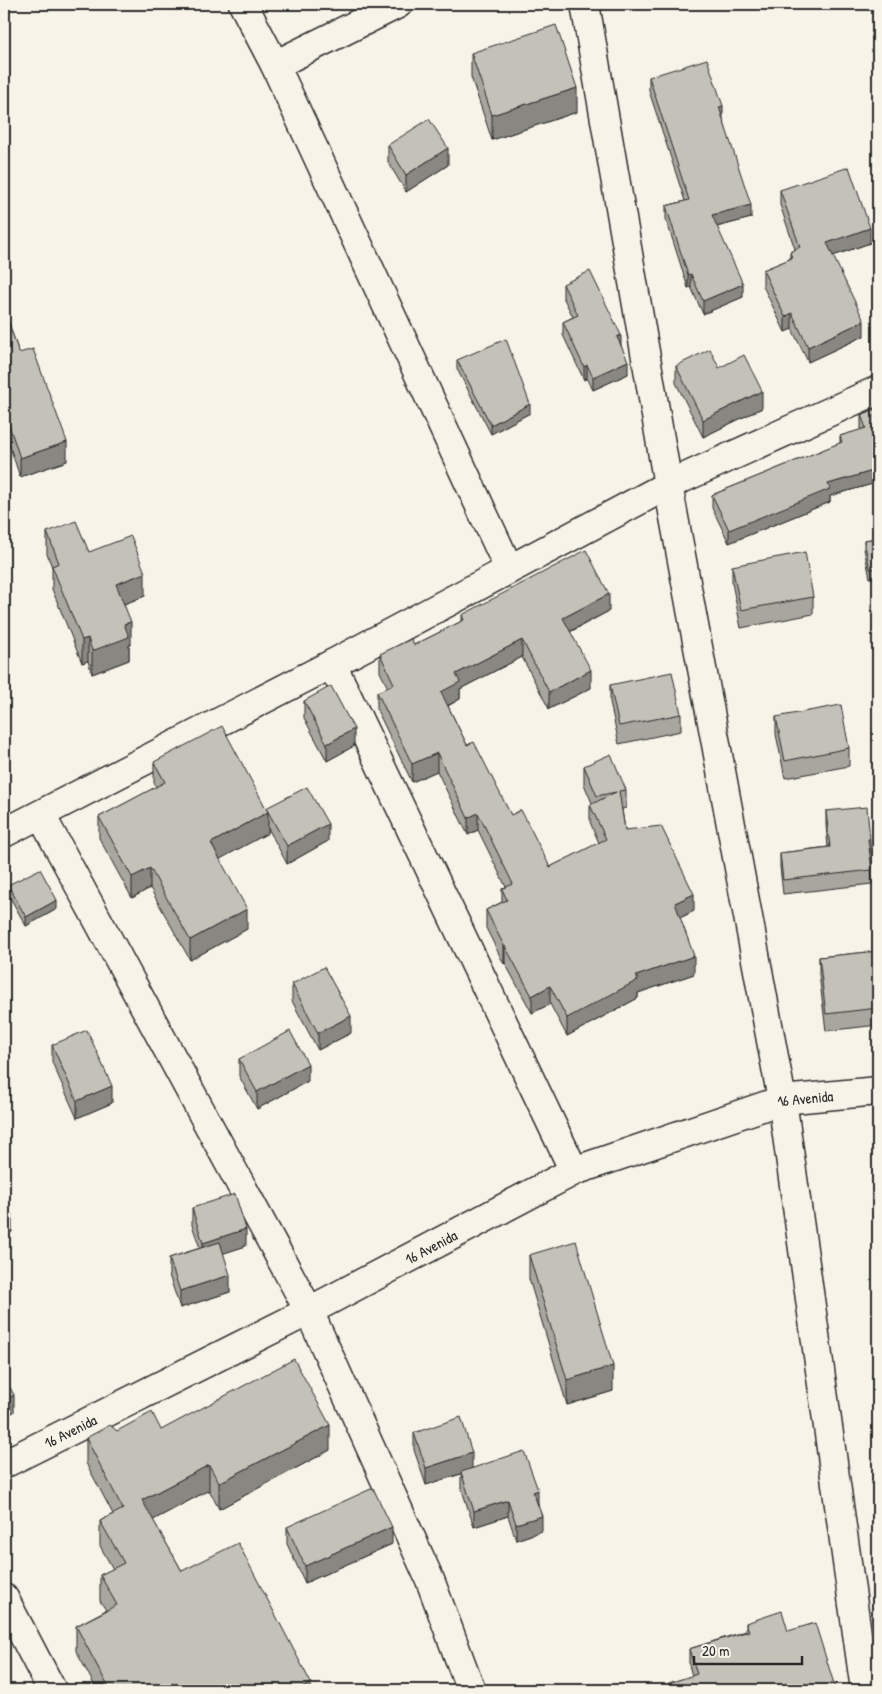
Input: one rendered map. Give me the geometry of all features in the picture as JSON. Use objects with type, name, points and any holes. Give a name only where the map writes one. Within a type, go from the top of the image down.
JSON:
[{"type":"street","points":[[243,4],[275,65],[509,569]]},
{"type":"street","points":[[275,65],[398,4]]},
{"type":"street","points":[[585,4],[668,485],[782,1100],[865,1690]]},
{"type":"street","points":[[4,834],[332,664],[668,485],[878,390]]},
{"type":"street","points":[[332,664],[574,1171]]},
{"type":"street","points":[[42,815],[309,1311],[430,1580],[471,1690]]},
{"type":"street","name":"16 Avenida","points":[[4,1464],[309,1311],[574,1171],[782,1100],[878,1090]]},
{"type":"street","points":[[4,1598],[52,1690]]},
{"type":"building","points":[[556,25],[577,88],[492,115],[471,53]]},
{"type":"building","points":[[707,59],[723,106],[719,107],[751,205],[712,215],[743,284],[703,301],[691,274],[688,275],[666,206],[689,200],[649,77]]},
{"type":"building","points":[[429,119],[448,148],[406,175],[388,145]]},
{"type":"building","points":[[849,167],[870,228],[827,243],[864,321],[808,347],[792,313],[785,317],[763,270],[792,258],[790,252],[800,247],[780,190]]},
{"type":"building","points":[[590,271],[621,335],[617,337],[628,361],[593,377],[587,365],[584,367],[563,322],[578,315],[563,284]]},
{"type":"building","points":[[4,309],[19,353],[33,349],[67,442],[20,458],[4,410]]},
{"type":"building","points":[[506,339],[530,404],[491,425],[457,360]]},
{"type":"building","points":[[710,349],[719,368],[744,355],[762,391],[703,420],[676,366]]},
{"type":"building","points":[[878,408],[878,454],[872,456],[876,470],[828,484],[830,489],[729,530],[712,495],[842,442],[840,436],[866,428],[861,415]]},
{"type":"building","points":[[76,521],[89,552],[131,536],[145,573],[116,584],[131,622],[124,624],[129,637],[92,651],[88,638],[82,640],[52,566],[59,563],[47,532]]},
{"type":"building","points":[[878,538],[878,568],[870,569],[864,540]]},
{"type":"building","points":[[586,550],[609,594],[563,618],[591,670],[549,692],[522,640],[456,674],[460,682],[441,692],[467,745],[474,742],[511,815],[521,810],[550,867],[606,839],[590,805],[616,792],[597,796],[584,766],[611,754],[626,790],[619,791],[625,830],[661,826],[694,894],[675,903],[694,956],[636,976],[638,980],[567,1018],[550,986],[532,996],[486,910],[507,900],[502,889],[513,884],[478,813],[468,818],[437,753],[412,764],[377,692],[394,684],[380,654],[411,639],[414,645],[464,620],[462,615]]},
{"type":"building","points":[[805,552],[813,597],[741,610],[732,566]]},
{"type":"building","points":[[672,672],[681,714],[619,726],[610,685]]},
{"type":"building","points":[[331,686],[354,729],[327,744],[304,701]]},
{"type":"building","points":[[841,705],[849,748],[785,761],[776,717]]},
{"type":"building","points":[[222,726],[268,812],[211,843],[247,909],[190,940],[150,868],[132,877],[99,817],[165,782],[154,762]]},
{"type":"building","points":[[307,787],[328,824],[287,846],[266,808]]},
{"type":"building","points":[[867,807],[870,839],[868,839],[872,870],[783,880],[780,853],[830,847],[826,811]]},
{"type":"building","points":[[40,869],[57,900],[26,917],[8,885]]},
{"type":"building","points":[[878,951],[878,1008],[826,1014],[819,957]]},
{"type":"building","points":[[324,967],[351,1016],[318,1033],[292,984]]},
{"type":"building","points":[[87,1030],[112,1086],[77,1101],[52,1045]]},
{"type":"building","points":[[290,1031],[308,1064],[257,1092],[239,1059]]},
{"type":"building","points":[[873,1115],[878,1115],[878,1186],[877,1186]]},
{"type":"building","points":[[235,1194],[246,1229],[203,1243],[192,1208]]},
{"type":"building","points":[[4,1201],[12,1216],[4,1220]]},
{"type":"building","points":[[576,1241],[613,1366],[567,1380],[529,1255]]},
{"type":"building","points":[[220,1242],[230,1275],[180,1291],[169,1258]]},
{"type":"building","points":[[294,1359],[330,1425],[219,1483],[209,1465],[142,1500],[182,1571],[238,1543],[311,1683],[297,1690],[110,1690],[76,1626],[117,1605],[100,1575],[124,1563],[100,1521],[123,1509],[86,1438],[110,1425],[117,1431],[152,1412],[161,1430]]},
{"type":"building","points":[[4,1376],[14,1395],[4,1401]]},
{"type":"building","points":[[461,1417],[472,1453],[426,1468],[414,1433]]},
{"type":"building","points":[[524,1451],[538,1490],[533,1492],[542,1516],[516,1524],[508,1500],[474,1511],[461,1472]]},
{"type":"building","points":[[373,1488],[392,1527],[305,1566],[287,1527]]},
{"type":"building","points":[[782,1611],[788,1631],[815,1623],[835,1687],[823,1690],[671,1690],[669,1683],[697,1674],[689,1649],[749,1631],[746,1623]]}]
